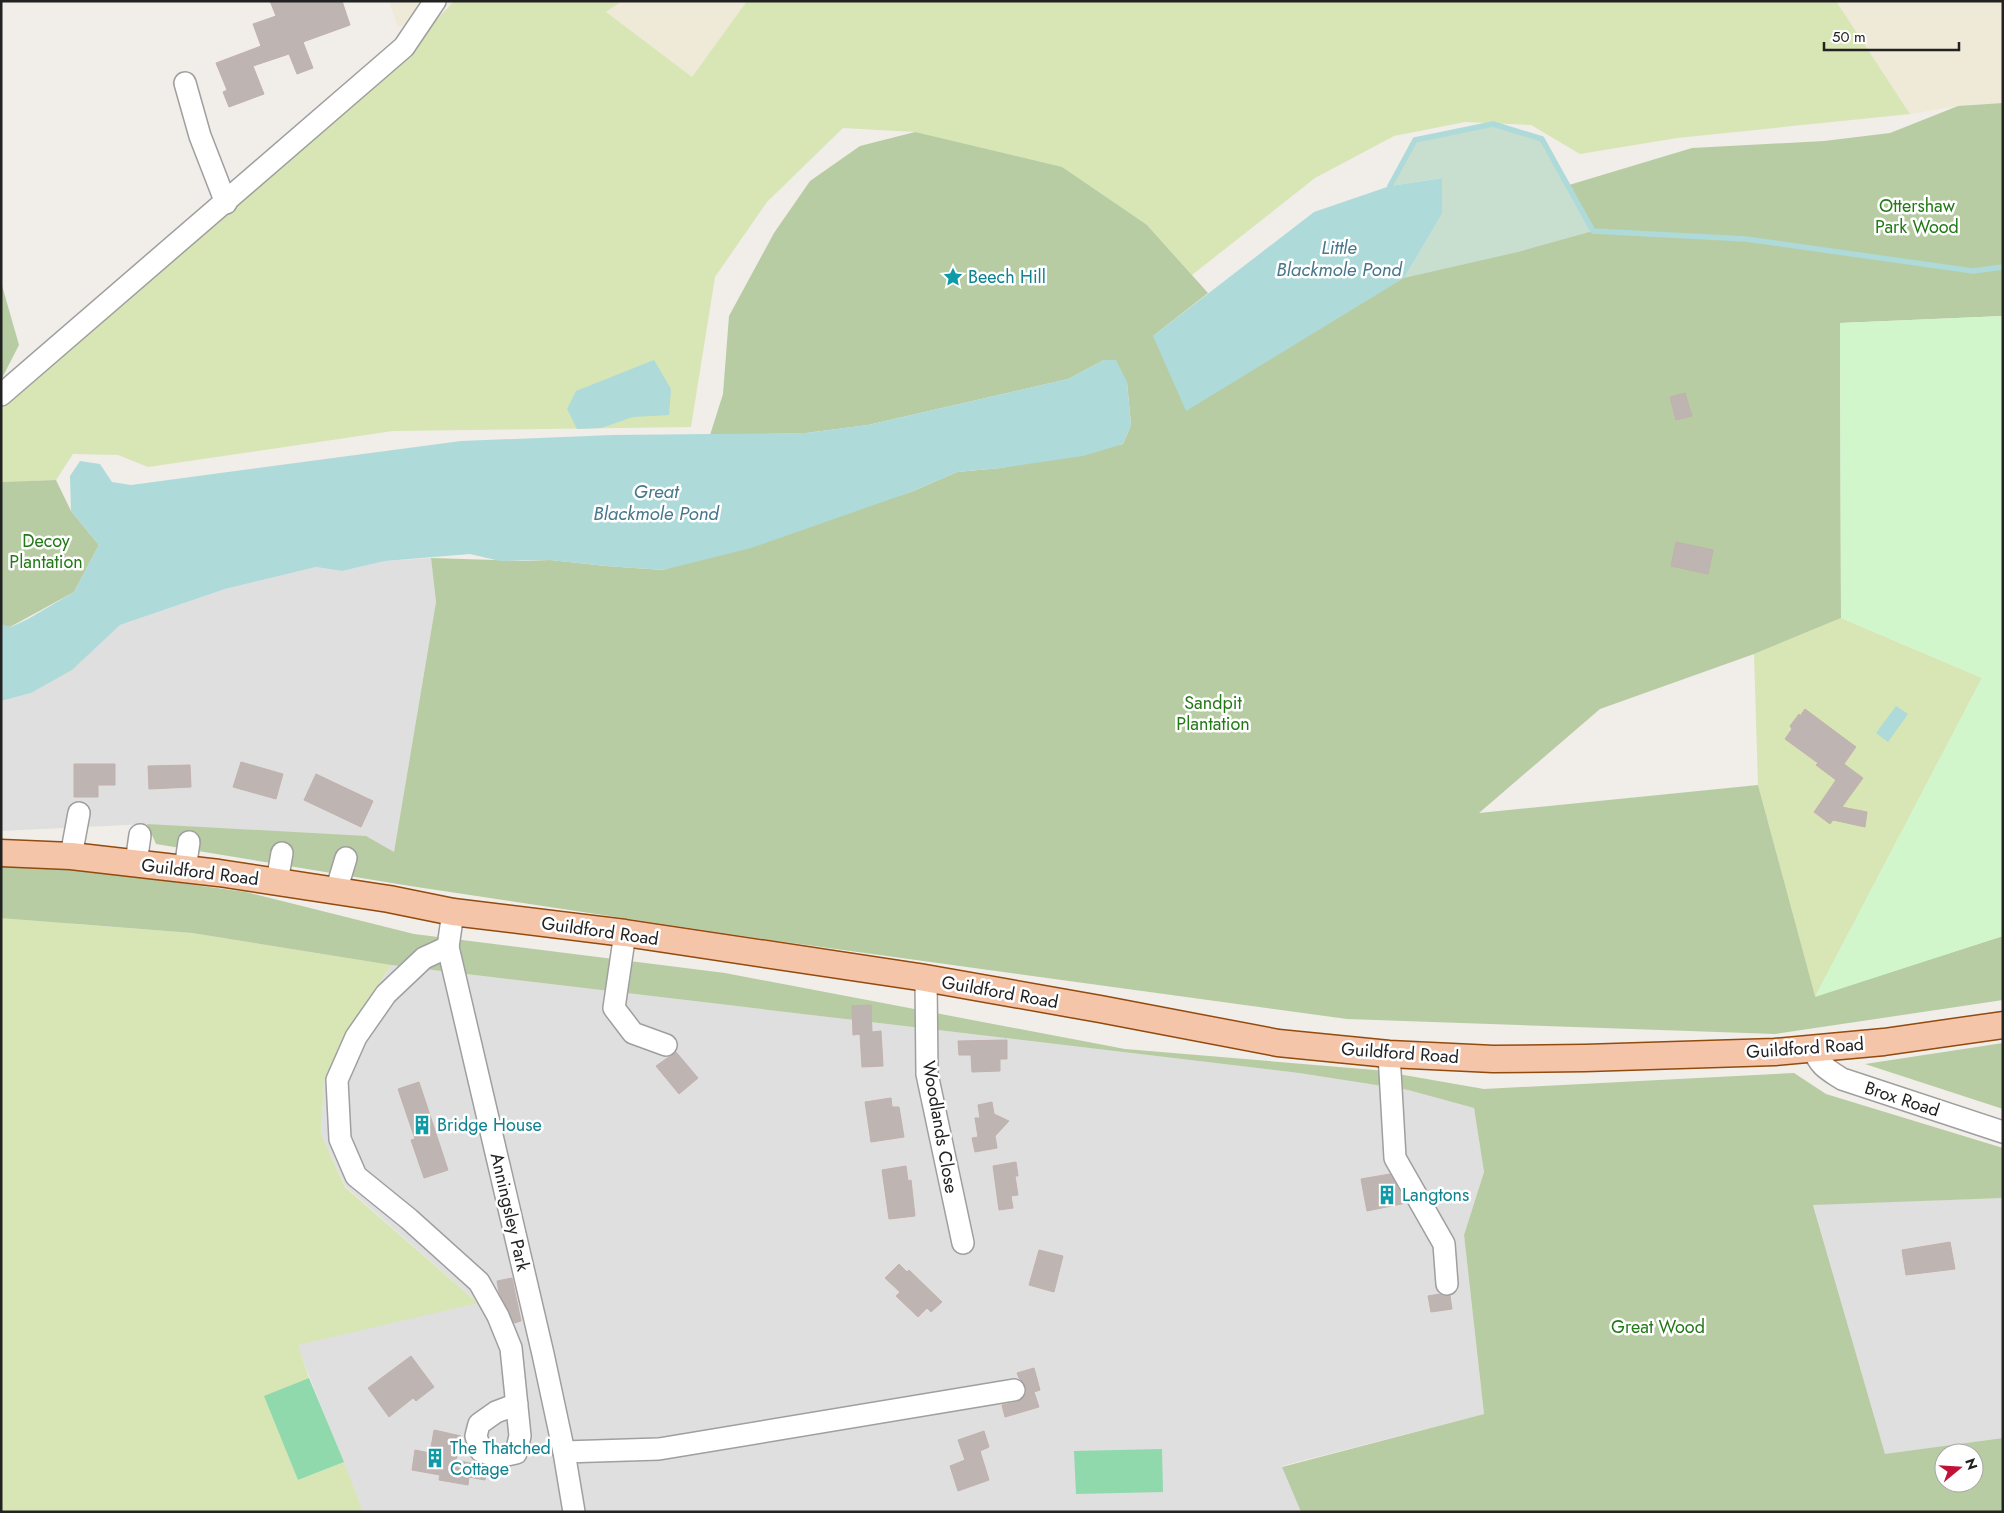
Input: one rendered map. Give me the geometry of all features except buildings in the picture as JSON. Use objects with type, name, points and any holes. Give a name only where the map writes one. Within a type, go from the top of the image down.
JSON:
[{"type":"main road","name":"Guildford Road","points":[[1,853],[71,856],[277,882],[453,912],[625,933],[926,980],[1082,1006],[1278,1043],[1389,1054],[1493,1059],[1548,1059],[1814,1049],[1938,1036],[2003,1025]]},
{"type":"street","points":[[3,389],[226,203],[302,134],[404,48],[435,1]]},
{"type":"street","points":[[185,83],[200,136],[226,203]]},
{"type":"street","points":[[71,856],[79,813]]},
{"type":"street","points":[[136,863],[140,835]]},
{"type":"street","points":[[185,869],[189,842]]},
{"type":"street","points":[[277,882],[282,853]]},
{"type":"street","points":[[336,891],[346,858]]},
{"type":"street","name":"Anningsley Park","points":[[453,912],[448,947],[564,1452],[574,1512]]},
{"type":"street","points":[[625,933],[614,1008],[633,1033],[666,1045]]},
{"type":"street","points":[[448,947],[424,958],[386,994],[356,1037],[337,1080],[340,1139],[356,1176],[409,1219],[479,1282],[498,1316],[511,1348],[517,1404]]},
{"type":"street","name":"Woodlands Close","points":[[926,980],[927,1074],[962,1244]]},
{"type":"street","name":"Brox Road","points":[[1814,1049],[1817,1060],[1823,1067],[1842,1079],[2003,1132]]},
{"type":"street","points":[[1389,1054],[1395,1158],[1444,1244],[1447,1284]]},
{"type":"street","points":[[564,1452],[659,1449],[1014,1390]]},
{"type":"shaded area","points":[[389,1],[454,1],[447,7],[398,27]]},
{"type":"shaded area","points":[[622,1],[747,1],[692,77],[606,12]]},
{"type":"shaded area","points":[[1836,1],[2003,1],[2003,103],[1958,106],[1910,114]]},
{"type":"shaded area","points":[[431,558],[436,602],[394,852],[147,824],[1,831],[1,701],[31,693],[71,670],[120,625],[225,589],[316,567],[342,571],[385,561]]},
{"type":"shaded area","points":[[391,965],[1299,1073],[1408,1090],[1474,1108],[1484,1172],[1464,1235],[1484,1414],[1282,1466],[1301,1512],[363,1512],[297,1345],[477,1302],[345,1186],[321,1134],[324,1081],[346,1035]]},
{"type":"shaded area","points":[[2003,1198],[2003,1438],[1968,1443],[1934,1443],[1934,1448],[1885,1455],[1813,1204]]},
{"type":"green space","points":[[454,1],[622,1],[606,12],[692,77],[747,1],[1836,1],[1910,114],[1677,138],[1580,154],[1531,125],[1465,122],[1394,136],[1315,178],[1192,275],[1147,225],[915,132],[843,128],[767,202],[715,277],[691,427],[393,431],[148,467],[118,455],[73,454],[56,480],[1,482],[1,406],[7,399],[387,72]]},
{"type":"green space","name":"Sandpit Plantation","points":[[2003,103],[2003,316],[1840,323],[1841,618],[1754,654],[1600,709],[1479,813],[1758,785],[1815,996],[2003,936],[2003,1000],[1775,1034],[1347,1019],[763,939],[410,886],[156,844],[147,824],[366,836],[394,852],[436,602],[431,558],[550,560],[663,570],[911,492],[957,472],[1001,468],[1123,444],[1131,425],[1127,382],[1104,360],[1068,379],[868,425],[806,433],[710,435],[723,394],[729,316],[774,233],[810,181],[860,146],[915,132],[1062,167],[1147,225],[1208,293],[1153,336],[1404,278],[1452,208],[1534,149],[1569,185],[1692,148],[1824,141],[1890,133],[1958,106]]},
{"type":"green space","points":[[1493,124],[1542,139],[1593,231],[1518,252],[1404,278],[1442,214],[1441,178],[1390,186],[1415,140]]},
{"type":"green space","points":[[1,282],[19,345],[1,380]]},
{"type":"green space","points":[[2003,316],[2003,936],[1815,997],[1982,678],[1841,618],[1840,323]]},
{"type":"green space","name":"Decoy Plantation","points":[[56,480],[71,511],[99,545],[74,592],[10,627],[1,625],[1,482]]},
{"type":"green space","points":[[1841,618],[1982,678],[1815,997],[1758,785],[1754,654]],"holes":[[[1805,709],[1856,748],[1834,778],[1817,765],[1820,760],[1785,739],[1792,729],[1790,726]],[[1850,769],[1863,778],[1830,823],[1814,811],[1829,790]]]},
{"type":"green space","name":"Great Wood","points":[[1,866],[63,867],[246,892],[414,934],[725,973],[1125,1049],[1375,1070],[1484,1089],[1794,1073],[1826,1094],[2003,1148],[2003,1198],[1813,1205],[1885,1454],[1934,1447],[1934,1493],[1984,1493],[1984,1443],[1966,1443],[2003,1438],[2003,1512],[1301,1512],[1282,1467],[1484,1414],[1464,1235],[1484,1172],[1474,1108],[1408,1090],[1299,1073],[391,965],[192,933],[1,918]]},
{"type":"green space","points":[[1,913],[75,924],[192,933],[391,965],[346,1035],[324,1081],[321,1134],[345,1187],[478,1303],[298,1345],[309,1378],[265,1396],[298,1480],[344,1462],[363,1512],[1,1512]]},
{"type":"green space","points":[[2003,1043],[2003,1109],[1865,1064]]},
{"type":"green space","points":[[309,1378],[344,1462],[298,1480],[264,1396]]},
{"type":"green space","points":[[1162,1449],[1163,1492],[1076,1494],[1074,1451]]},
{"type":"water","name":"Little Blackmole Pond","points":[[1442,178],[1442,214],[1404,278],[1186,411],[1153,336],[1314,212],[1390,186]]},
{"type":"water","points":[[654,360],[671,389],[669,415],[633,417],[601,428],[577,429],[567,409],[576,391]]},
{"type":"water","name":"Great Blackmole Pond","points":[[1104,360],[1116,360],[1127,382],[1131,425],[1123,444],[1083,456],[1001,468],[957,472],[911,492],[751,548],[663,570],[550,560],[500,561],[470,554],[385,561],[342,571],[316,567],[225,589],[120,625],[72,670],[31,693],[1,701],[1,625],[11,627],[74,592],[99,545],[71,511],[70,476],[80,461],[100,464],[112,482],[131,485],[461,441],[613,435],[806,433],[868,425],[1068,379]]},
{"type":"water","points":[[1896,706],[1908,714],[1888,742],[1876,733]]},
{"type":"waterway","points":[[1390,186],[1415,140],[1493,124],[1542,139],[1593,231],[1746,239],[1973,271],[2003,267]]},
{"type":"place","name":"Beech Hill","points":[[953,277]]},
{"type":"place","name":"Bridge House","points":[[422,1125]]},
{"type":"place","name":"Langtons","points":[[1387,1195]]},
{"type":"place","name":"The Thatched Cottage","points":[[435,1458]]},
{"type":"park label","name":"Ottershaw Park Wood","points":[[1917,216]]}]
